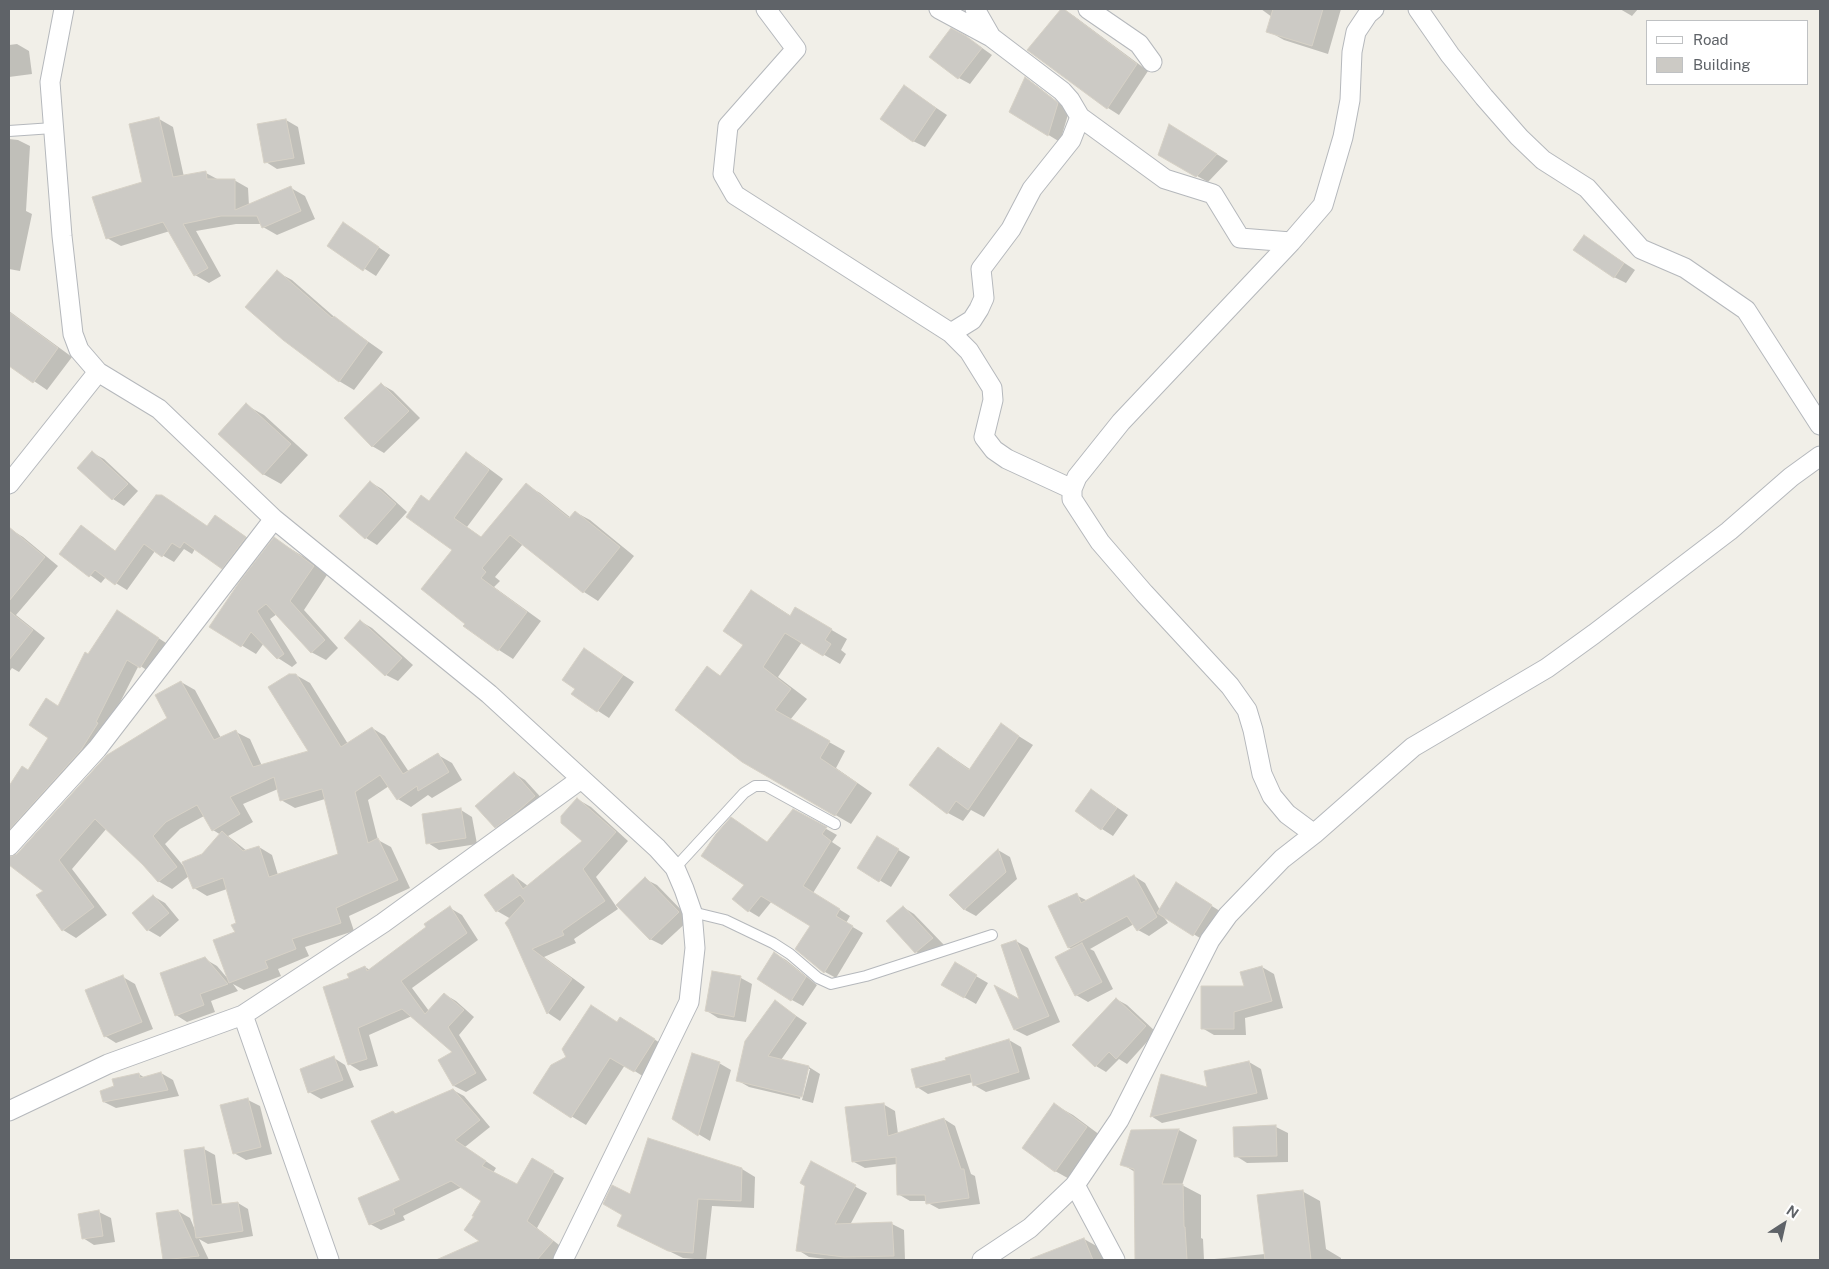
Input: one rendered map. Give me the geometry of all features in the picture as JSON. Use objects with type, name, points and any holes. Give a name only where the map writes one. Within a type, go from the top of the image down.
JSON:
[{"type":"street","points":[[64,9],[50,82],[62,236],[73,334],[79,350],[98,372],[158,409],[274,519],[489,694],[658,848],[675,868],[692,912],[696,948],[688,1002],[563,1260]]},
{"type":"street","points":[[766,9],[796,49],[728,126],[723,174],[735,195],[951,333],[969,351],[992,388],[993,400],[984,436],[994,450],[1007,459],[1072,489]]},
{"type":"street","points":[[939,9],[991,37],[1062,91],[1070,100],[1080,118],[1165,179],[1213,194],[1240,238],[1291,242]]},
{"type":"street","points":[[975,9],[991,37]]},
{"type":"street","points":[[1088,9],[1139,44],[1152,62]]},
{"type":"street","points":[[1314,834],[1287,814],[1272,796],[1262,774],[1247,710],[1230,686],[1144,593],[1100,542],[1072,499],[1072,489],[1077,477],[1121,422],[1291,242],[1323,204],[1343,137],[1350,100],[1352,52],[1356,32],[1368,14],[1374,9]]},
{"type":"street","points":[[1418,9],[1450,55],[1484,97],[1519,137],[1543,160],[1587,188],[1641,249],[1685,268],[1746,310],[1820,425]]},
{"type":"street","points":[[951,333],[972,320],[979,309],[984,298],[981,269],[1011,229],[1032,189],[1071,140],[1080,118]]},
{"type":"street","points":[[9,484],[98,372]]},
{"type":"street","points":[[982,1260],[1030,1228],[1075,1185],[1119,1120],[1210,940],[1228,915],[1282,859],[1314,834],[1413,747],[1547,668],[1729,531],[1791,477],[1820,456]]},
{"type":"street","points":[[9,846],[97,749],[274,519]]},
{"type":"street","points":[[9,1111],[108,1064],[244,1015],[383,923],[581,779]]},
{"type":"street","points":[[244,1015],[329,1260]]},
{"type":"street","points":[[1075,1185],[1115,1260]]},
{"type":"lane","points":[[9,131],[53,128]]},
{"type":"lane","points":[[675,868],[744,793],[755,786],[766,786],[835,824]]},
{"type":"lane","points":[[692,912],[725,920],[773,943],[790,954],[818,978],[831,984],[875,973],[992,935]]},
{"type":"building","points":[[1061,9],[1064,9],[1137,64],[1107,109],[1027,50]]},
{"type":"building","points":[[1273,9],[1323,9],[1312,46],[1266,32]]},
{"type":"building","points":[[951,28],[982,48],[958,79],[929,57]]},
{"type":"building","points":[[1025,77],[1058,103],[1048,136],[1009,112]]},
{"type":"building","points":[[904,85],[936,108],[913,142],[880,119]]},
{"type":"building","points":[[159,117],[173,177],[206,171],[207,179],[235,179],[235,210],[291,186],[301,211],[262,228],[257,216],[221,216],[183,224],[208,268],[194,276],[163,222],[106,239],[92,197],[142,182],[129,124]]},
{"type":"building","points":[[286,119],[294,158],[264,163],[257,124]]},
{"type":"building","points":[[1169,124],[1217,154],[1196,177],[1158,155]]},
{"type":"building","points":[[343,222],[379,247],[363,271],[327,246]]},
{"type":"building","points":[[1584,235],[1624,263],[1614,278],[1573,250]]},
{"type":"building","points":[[277,270],[332,318],[334,316],[368,342],[339,382],[283,340],[245,307]]},
{"type":"building","points":[[9,312],[58,348],[33,383],[9,366]]},
{"type":"building","points":[[381,383],[409,411],[372,447],[344,418]]},
{"type":"building","points":[[246,403],[291,444],[263,475],[218,434]]},
{"type":"building","points":[[92,451],[128,484],[112,500],[77,468]]},
{"type":"building","points":[[466,452],[489,470],[454,518],[481,537],[526,483],[569,518],[575,511],[620,547],[583,593],[510,535],[482,568],[486,572],[481,578],[527,612],[498,651],[463,626],[465,624],[421,589],[452,550],[406,517],[421,495],[429,501]]},
{"type":"building","points":[[370,481],[396,504],[365,539],[339,516]]},
{"type":"building","points":[[156,495],[162,495],[207,526],[215,515],[246,537],[222,569],[184,542],[180,548],[172,543],[162,557],[144,544],[115,585],[95,570],[89,577],[59,554],[81,525],[115,551]]},
{"type":"building","points":[[9,527],[45,557],[9,601]]},
{"type":"building","points":[[274,537],[314,566],[290,601],[325,640],[311,653],[266,604],[257,611],[284,654],[277,659],[251,632],[241,647],[209,627],[240,581]]},
{"type":"building","points":[[751,590],[790,616],[795,607],[832,629],[825,640],[831,644],[823,656],[785,633],[763,667],[791,689],[775,710],[830,741],[820,758],[857,783],[835,816],[742,762],[675,710],[707,666],[720,676],[743,645],[723,631]]},
{"type":"building","points":[[117,610],[159,638],[140,668],[127,660],[96,722],[98,723],[81,750],[9,830],[9,786],[22,766],[28,770],[48,738],[29,725],[46,698],[58,706],[85,652],[88,654]]},
{"type":"building","points":[[9,611],[33,630],[9,660]]},
{"type":"building","points":[[360,620],[402,658],[385,676],[344,638]]},
{"type":"building","points":[[584,648],[623,675],[597,712],[571,694],[575,689],[562,680]]},
{"type":"building","points":[[289,674],[296,674],[341,747],[372,727],[403,774],[438,753],[449,772],[418,791],[417,786],[397,800],[380,775],[355,792],[368,843],[378,838],[398,880],[336,908],[341,923],[292,939],[296,949],[265,961],[268,968],[229,983],[213,940],[235,932],[231,925],[236,923],[223,878],[193,889],[182,862],[202,854],[222,831],[243,851],[259,846],[269,877],[338,854],[322,789],[280,801],[274,777],[230,797],[240,814],[212,831],[197,805],[166,822],[153,836],[177,867],[158,882],[95,819],[59,860],[94,907],[62,931],[36,895],[43,891],[9,865],[9,857],[17,854],[107,755],[167,718],[155,695],[181,681],[214,740],[236,730],[253,767],[308,751],[268,687]]},
{"type":"building","points":[[1001,723],[1019,736],[968,810],[956,801],[947,814],[909,785],[938,747],[969,770]]},
{"type":"building","points":[[514,772],[535,796],[495,828],[475,806]]},
{"type":"building","points":[[1091,789],[1117,808],[1101,830],[1075,811]]},
{"type":"building","points":[[577,798],[616,832],[583,869],[605,901],[562,931],[564,935],[532,949],[572,979],[547,1014],[505,923],[525,901],[520,895],[496,912],[484,895],[513,874],[523,889],[582,841],[561,823],[561,816]]},
{"type":"building","points":[[461,808],[466,838],[426,844],[422,814]]},
{"type":"building","points":[[793,809],[827,827],[822,834],[831,841],[803,886],[840,909],[836,916],[853,926],[824,973],[795,949],[810,926],[761,896],[748,912],[732,899],[744,885],[701,856],[716,834],[731,817],[767,842]]},
{"type":"building","points":[[877,836],[899,849],[879,882],[857,868]]},
{"type":"building","points":[[998,849],[1006,872],[964,910],[949,895]]},
{"type":"building","points":[[1134,875],[1157,917],[1137,931],[1127,916],[1068,948],[1048,906],[1077,893],[1081,903]]},
{"type":"building","points":[[645,877],[679,912],[650,940],[616,905]]},
{"type":"building","points":[[1176,882],[1212,905],[1193,936],[1157,913]]},
{"type":"building","points":[[153,895],[169,913],[147,931],[132,913]]},
{"type":"building","points":[[450,906],[467,933],[401,981],[425,1014],[444,993],[464,1010],[448,1027],[476,1073],[453,1086],[438,1060],[452,1052],[402,1009],[358,1028],[367,1059],[348,1065],[323,987],[349,978],[347,974],[365,966],[367,971],[426,927],[424,924]]},
{"type":"building","points":[[903,906],[933,938],[915,953],[886,921]]},
{"type":"building","points":[[1016,940],[1049,1016],[1014,1030],[994,985],[1019,999],[1001,945]]},
{"type":"building","points":[[1082,943],[1102,982],[1075,996],[1055,957]]},
{"type":"building","points":[[774,952],[806,977],[791,1001],[757,979]]},
{"type":"building","points":[[205,957],[228,984],[200,994],[204,1005],[175,1016],[160,973]]},
{"type":"building","points":[[955,962],[977,975],[964,998],[941,985]]},
{"type":"building","points":[[1262,966],[1272,1001],[1234,1012],[1234,1029],[1201,1029],[1201,986],[1244,986],[1240,972]]},
{"type":"building","points":[[712,971],[741,976],[734,1017],[705,1011]]},
{"type":"building","points":[[123,975],[142,1022],[104,1037],[85,990]]},
{"type":"building","points":[[1116,998],[1146,1026],[1116,1059],[1109,1052],[1095,1067],[1072,1045]]},
{"type":"building","points":[[775,1000],[796,1016],[768,1056],[809,1066],[802,1097],[736,1081],[745,1041]]},
{"type":"building","points":[[591,1005],[617,1022],[620,1017],[655,1039],[634,1072],[610,1058],[571,1118],[533,1093],[551,1065],[566,1057],[562,1049]]},
{"type":"building","points":[[1009,1039],[1019,1072],[973,1086],[970,1074],[916,1088],[911,1069],[946,1060],[945,1058]]},
{"type":"building","points":[[692,1053],[720,1062],[698,1136],[672,1119]]},
{"type":"building","points":[[334,1056],[343,1080],[308,1093],[300,1069]]},
{"type":"building","points":[[1249,1061],[1257,1093],[1150,1117],[1161,1074],[1207,1087],[1204,1071]]},
{"type":"building","points":[[161,1072],[168,1090],[103,1102],[100,1091],[114,1086],[112,1079],[139,1073],[140,1078]]},
{"type":"building","points":[[453,1089],[480,1120],[455,1140],[486,1161],[482,1166],[517,1184],[532,1158],[554,1171],[527,1221],[553,1241],[537,1260],[436,1260],[479,1241],[464,1230],[474,1216],[472,1216],[481,1201],[451,1181],[393,1209],[395,1214],[369,1225],[358,1198],[400,1180],[371,1121],[393,1111],[395,1114]]},
{"type":"building","points":[[248,1098],[261,1147],[233,1154],[220,1105]]},
{"type":"building","points":[[884,1103],[888,1136],[944,1118],[961,1169],[964,1169],[969,1198],[926,1204],[925,1195],[897,1195],[896,1157],[852,1162],[845,1107]]},
{"type":"building","points":[[1054,1103],[1087,1127],[1055,1172],[1022,1148]]},
{"type":"building","points":[[1276,1125],[1277,1156],[1234,1157],[1233,1127]]},
{"type":"building","points":[[1179,1129],[1162,1184],[1183,1184],[1187,1260],[1135,1260],[1134,1169],[1120,1165],[1131,1130]]},
{"type":"building","points":[[648,1138],[742,1168],[741,1201],[698,1199],[693,1253],[668,1251],[617,1226],[622,1215],[603,1204],[612,1185],[630,1194]]},
{"type":"building","points":[[204,1147],[212,1205],[238,1202],[243,1231],[196,1238],[184,1150]]},
{"type":"building","points":[[811,1161],[856,1185],[835,1224],[892,1222],[894,1256],[844,1257],[796,1251],[805,1186],[800,1183]]},
{"type":"building","points":[[1303,1190],[1311,1260],[1265,1260],[1257,1195]]},
{"type":"building","points":[[99,1210],[103,1236],[82,1239],[78,1214]]},
{"type":"building","points":[[178,1210],[199,1256],[163,1260],[156,1213]]},
{"type":"building","points":[[1084,1238],[1093,1260],[1030,1260],[1030,1259]]}]
